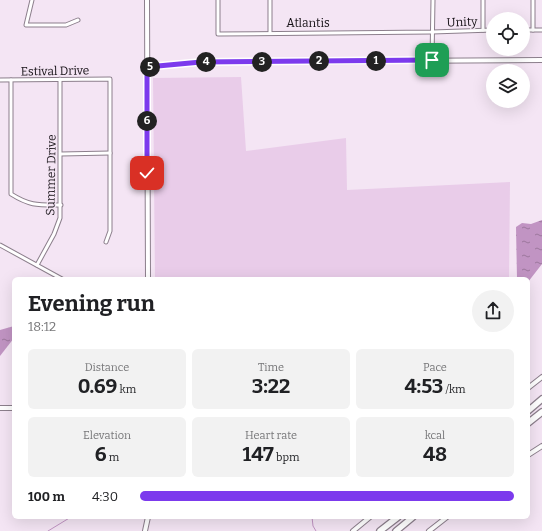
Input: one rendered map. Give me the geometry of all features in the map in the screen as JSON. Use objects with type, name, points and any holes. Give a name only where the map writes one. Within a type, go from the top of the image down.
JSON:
[{"type":"highway","points":[[530,408],[542,399]]},
{"type":"highway","points":[[530,421],[542,412]]},
{"type":"highway","points":[[380,531],[395,519]]},
{"type":"highway","points":[[396,531],[411,519]]},
{"type":"street","points":[[32,0],[26,25],[66,25],[78,20]]},
{"type":"street","points":[[147,0],[148,277]]},
{"type":"street","name":"Atlantis","points":[[218,0],[218,34],[270,32],[432,32]]},
{"type":"street","points":[[270,0],[270,32]]},
{"type":"street","points":[[432,60],[433,0]]},
{"type":"street","points":[[483,0],[483,30]]},
{"type":"street","points":[[533,0],[533,30],[542,30]]},
{"type":"street","name":"Unity","points":[[432,32],[483,30]]},
{"type":"street","points":[[147,67],[201,62],[542,60]]},
{"type":"street","name":"Estival Drive","points":[[0,80],[110,79],[110,153]]},
{"type":"street","points":[[11,80],[11,194],[32,204],[60,205]]},
{"type":"street","name":"Summer Drive","points":[[37,265],[57,228],[60,218],[60,80]]},
{"type":"street","points":[[60,154],[110,153],[110,231],[106,242]]},
{"type":"street","points":[[0,244],[58,277]]},
{"type":"street","points":[[530,386],[542,376]]},
{"type":"street","points":[[0,408],[12,408]]},
{"type":"street","points":[[530,453],[542,446]]},
{"type":"street","points":[[145,531],[148,519]]},
{"type":"street","points":[[353,531],[368,519]]},
{"type":"street","points":[[429,531],[444,519]]},
{"type":"shaded area","points":[[241,77],[246,151],[346,138],[347,190],[510,182],[509,277],[155,277],[153,78]]},
{"type":"water","points":[[542,220],[542,264],[530,279],[530,277],[517,277],[516,227],[522,223],[531,224]]},
{"type":"water","points":[[12,327],[12,341],[0,356],[0,330]]},
{"type":"waterway","points":[[48,531],[68,519]]},
{"type":"waterway","points":[[312,519],[313,526],[316,531]]},
{"type":"route","points":[[147,173],[147,67],[201,62],[432,60]]}]
